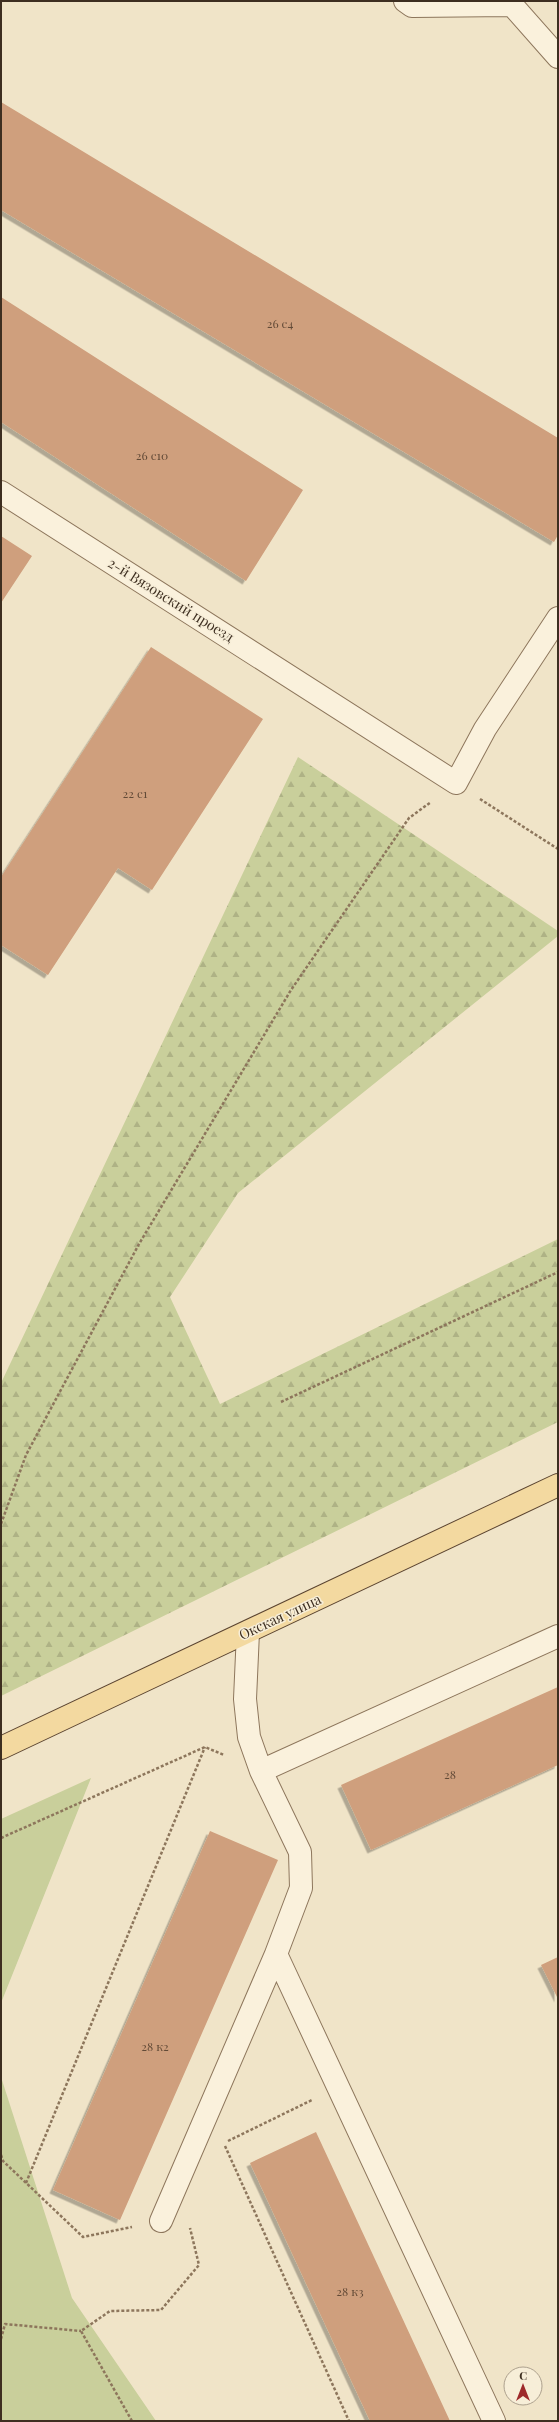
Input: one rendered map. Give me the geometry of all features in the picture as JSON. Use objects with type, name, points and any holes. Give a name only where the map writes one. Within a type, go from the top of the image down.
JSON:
[{"type":"main road","name":"Окская улица","points":[[1,1748],[558,1485]]},
{"type":"street","points":[[405,1],[412,6],[512,4],[558,57]]},
{"type":"street","name":"2-й Вязовский проезд","points":[[1,492],[456,783]]},
{"type":"street","points":[[456,783],[485,729],[558,618]]},
{"type":"street","points":[[161,2221],[276,1954],[301,1888],[300,1852],[261,1771],[249,1737],[245,1699],[248,1632]]},
{"type":"street","points":[[261,1771],[558,1636]]},
{"type":"street","points":[[276,1954],[494,2421]]},
{"type":"path","points":[[1,1524],[26,1455],[139,1244],[291,990],[409,818],[456,783],[558,850]]},
{"type":"path","points":[[281,1402],[557,1273]]},
{"type":"path","points":[[26,2183],[205,1747]]},
{"type":"path","points":[[1,1838],[205,1747],[261,1771]]},
{"type":"path","points":[[338,2086],[223,2143],[349,2421]]},
{"type":"path","points":[[1,2155],[3,2161],[83,2237],[161,2221],[188,2219],[199,2265],[161,2310],[110,2311],[81,2332],[5,2324],[1,2339]]},
{"type":"path","points":[[81,2332],[132,2421]]},
{"type":"green space","points":[[298,757],[558,931],[558,936],[238,1193],[170,1297],[220,1404],[558,1239],[558,1422],[1,1696],[1,1383]]},
{"type":"green space","points":[[91,1778],[1,2003],[1,1819]]},
{"type":"green space","points":[[1,2077],[72,2298],[156,2421],[1,2421]]},
{"type":"building","points":[[1,102],[558,438],[558,535],[554,542],[1,210]]},
{"type":"building","points":[[1,297],[303,490],[246,581],[1,422]]},
{"type":"building","points":[[1,536],[32,556],[1,603]]},
{"type":"building","points":[[151,647],[263,719],[152,890],[118,868],[48,975],[1,945],[1,877]]},
{"type":"building","points":[[558,1687],[558,1765],[371,1850],[341,1785]]},
{"type":"building","points":[[210,1831],[278,1860],[120,2220],[53,2190]]},
{"type":"building","points":[[558,1957],[558,1999],[541,1965]]},
{"type":"building","points":[[316,2132],[450,2421],[370,2421],[250,2163]]}]
